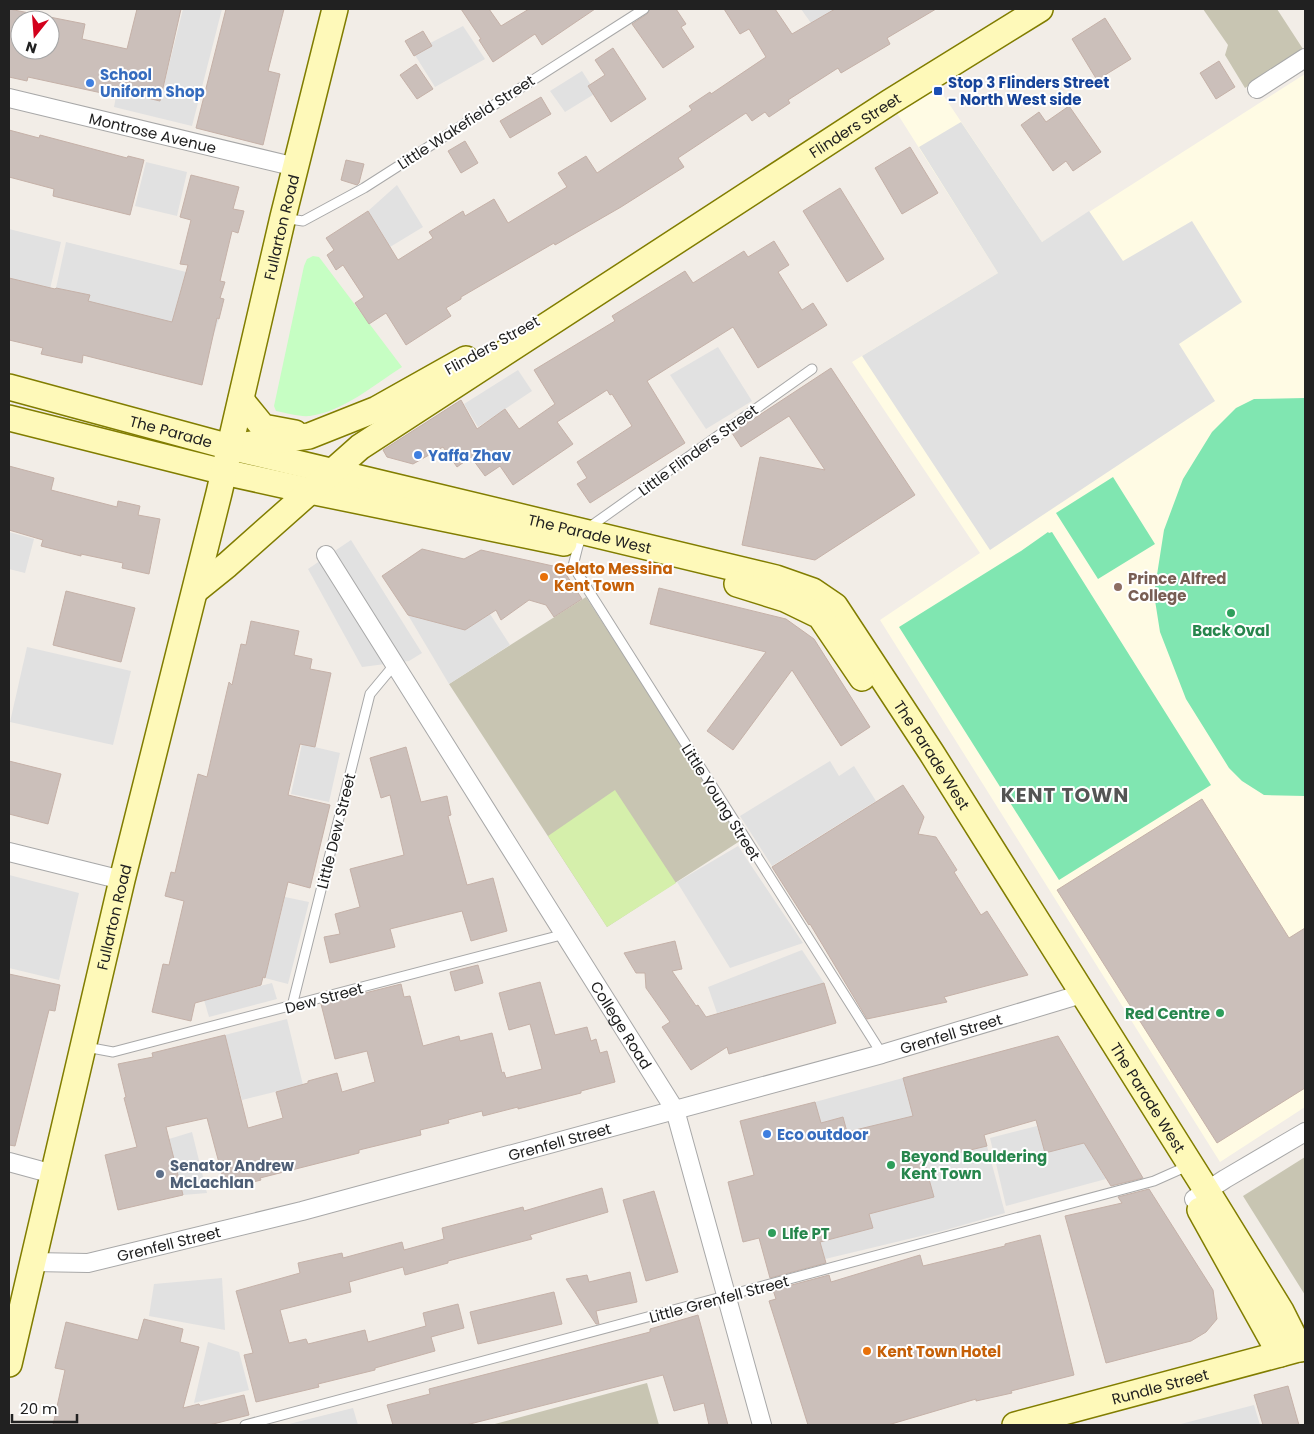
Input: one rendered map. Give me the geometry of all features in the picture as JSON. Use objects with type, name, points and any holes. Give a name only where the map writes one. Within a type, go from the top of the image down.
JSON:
[{"type":"main road","name":"Fullarton Road","points":[[9,1364],[122,880],[155,744],[196,590],[283,218],[335,9]]},
{"type":"main road","name":"Flinders Street","points":[[196,590],[227,565],[360,446],[890,102],[1040,9]]},
{"type":"main road","name":"Flinders Street","points":[[230,447],[309,436],[377,409],[671,245]]},
{"type":"main road","name":"The Parade","points":[[9,387],[230,447],[332,471]]},
{"type":"main road","points":[[241,400],[263,426],[309,436]]},
{"type":"main road","name":"The Parade","points":[[9,418],[224,472],[310,491]]},
{"type":"main road","name":"The Parade West","points":[[332,471],[581,539]]},
{"type":"main road","name":"The Parade West","points":[[310,491],[581,539],[776,578],[813,591],[835,606],[931,752],[1075,996],[1201,1195],[1295,1350]]},
{"type":"main road","name":"Rundle Street","points":[[1015,1425],[1295,1350]]},
{"type":"street","points":[[1257,89],[1305,58]]},
{"type":"street","name":"Montrose Avenue","points":[[9,98],[296,167]]},
{"type":"street","name":"College Road","points":[[326,555],[675,1110],[762,1425]]},
{"type":"street","points":[[9,852],[122,880]]},
{"type":"street","name":"Grenfell Street","points":[[33,1262],[88,1263],[302,1211],[882,1054],[1075,996]]},
{"type":"street","points":[[1201,1195],[1305,1132]]},
{"type":"street","points":[[9,1162],[53,1174]]},
{"type":"lane","name":"Little Wakefield Street","points":[[283,218],[302,221],[364,188],[644,9]]},
{"type":"lane","name":"Little Flinders Street","points":[[581,539],[812,369]]},
{"type":"lane","name":"Little Young Street","points":[[581,539],[573,566],[882,1054]]},
{"type":"lane","name":"Little Dew Street","points":[[292,1006],[370,694],[395,664]]},
{"type":"lane","name":"Dew Street","points":[[83,1046],[113,1052],[565,934]]},
{"type":"lane","name":"Little Grenfell Street","points":[[245,1425],[1154,1181],[1184,1168]]},
{"type":"shaded area","points":[[183,9],[222,9],[192,126],[114,107],[117,91],[160,101]]},
{"type":"shaded area","points":[[801,9],[835,9],[811,23]]},
{"type":"shaded area","points":[[1203,9],[1277,9],[1303,49],[1245,88],[1225,55],[1228,45]]},
{"type":"shaded area","points":[[463,26],[485,59],[435,87],[413,52]]},
{"type":"shaded area","points":[[582,71],[596,93],[565,112],[550,91]]},
{"type":"shaded area","name":"Prince Alfred College","points":[[1305,74],[1305,1107],[1220,1162],[880,620],[980,553],[852,362],[998,273],[890,102],[931,77],[1042,242]]},
{"type":"shaded area","points":[[961,122],[1042,242],[1089,211],[1123,261],[1192,221],[1242,302],[1179,344],[1215,401],[990,550],[862,356],[998,273],[919,147]]},
{"type":"shaded area","points":[[146,162],[187,172],[177,216],[135,206]]},
{"type":"shaded area","points":[[397,185],[423,227],[390,247],[368,211]]},
{"type":"shaded area","points":[[9,229],[61,242],[50,289],[9,278]]},
{"type":"shaded area","points":[[66,242],[186,272],[176,307],[219,319],[211,343],[167,332],[153,317],[116,308],[88,304],[89,295],[56,288]]},
{"type":"shaded area","points":[[718,347],[752,401],[706,429],[670,375]]},
{"type":"shaded area","points":[[518,370],[532,391],[478,427],[464,404]]},
{"type":"shaded area","points":[[9,532],[34,539],[25,573],[9,569]]},
{"type":"shaded area","points":[[351,540],[422,653],[409,661],[362,667],[308,569]]},
{"type":"shaded area","points":[[586,597],[743,839],[607,927],[449,684]]},
{"type":"shaded area","points":[[490,614],[510,645],[449,684],[408,615],[465,630]]},
{"type":"shaded area","points":[[27,647],[131,671],[113,745],[10,722]]},
{"type":"shaded area","points":[[302,744],[340,753],[329,802],[291,794]]},
{"type":"shaded area","points":[[830,761],[839,776],[854,766],[876,801],[772,866],[740,816]]},
{"type":"shaded area","points":[[738,846],[803,943],[730,968],[677,882]]},
{"type":"shaded area","points":[[9,875],[79,893],[59,980],[9,968]]},
{"type":"shaded area","points":[[285,897],[309,902],[288,984],[265,978]]},
{"type":"shaded area","points":[[802,950],[824,983],[717,1013],[708,987]]},
{"type":"shaded area","points":[[272,983],[277,999],[209,1017],[204,1000]]},
{"type":"shaded area","points":[[287,1019],[303,1085],[242,1100],[225,1035]]},
{"type":"shaded area","points":[[903,1078],[913,1116],[847,1132],[843,1117],[821,1123],[815,1102]]},
{"type":"shaded area","points":[[1037,1126],[1045,1153],[1084,1143],[1106,1179],[1006,1206],[990,1138]]},
{"type":"shaded area","points":[[192,1132],[207,1193],[183,1195],[169,1139]]},
{"type":"shaded area","points":[[987,1146],[1005,1213],[942,1231],[825,1259],[820,1242],[872,1228],[869,1214],[934,1197],[924,1161]]},
{"type":"shaded area","points":[[1305,1157],[1305,1295],[1243,1196]]},
{"type":"shaded area","points":[[222,1278],[225,1330],[149,1316],[154,1284]]},
{"type":"shaded area","points":[[208,1342],[239,1352],[249,1390],[194,1403]]},
{"type":"shaded area","points":[[647,1383],[659,1425],[491,1425]]},
{"type":"shaded area","points":[[1254,1405],[1260,1425],[1177,1425]]},
{"type":"shaded area","points":[[353,1408],[358,1425],[285,1425]]},
{"type":"green space","points":[[313,256],[319,257],[402,367],[370,389],[335,409],[310,416],[302,416],[276,411],[274,406],[304,266],[307,259]]},
{"type":"green space","name":"Back Oval","points":[[1305,398],[1305,796],[1264,795],[1242,781],[1229,768],[1186,699],[1160,632],[1154,594],[1164,530],[1183,479],[1212,432],[1236,408],[1254,399]]},
{"type":"green space","points":[[1113,477],[1155,544],[1098,579],[1056,513]]},
{"type":"green space","points":[[1048,532],[1052,532],[1211,785],[1059,880],[899,627],[1021,551]]},
{"type":"green space","points":[[615,790],[676,883],[607,927],[548,836]]},
{"type":"building","points":[[9,9],[14,10],[10,10],[10,60],[60,60],[60,19],[85,24],[82,39],[127,49],[137,9],[181,9],[160,101],[113,90],[111,95],[28,77],[27,81],[9,77]]},
{"type":"building","points":[[226,9],[284,9],[268,71],[280,74],[263,145],[196,128]]},
{"type":"building","points":[[461,9],[489,9],[501,26],[529,9],[595,9],[542,45],[535,34],[493,62],[479,40],[481,39]]},
{"type":"building","points":[[650,9],[676,9],[686,24],[681,27],[694,47],[663,68],[632,24],[647,14]]},
{"type":"building","points":[[724,9],[775,9],[792,34],[835,9],[936,9],[887,38],[890,44],[841,73],[838,68],[788,100],[790,103],[769,117],[765,112],[752,121],[746,113],[678,158],[684,167],[621,207],[461,297],[461,299],[446,308],[451,316],[406,345],[386,313],[369,324],[355,303],[364,297],[343,265],[336,270],[327,255],[334,250],[326,238],[368,211],[398,260],[433,238],[429,232],[463,211],[465,216],[494,199],[508,223],[567,187],[558,173],[586,156],[597,173],[692,110],[689,106],[710,92],[711,94],[766,57],[749,29],[740,34]]},
{"type":"building","points":[[1105,18],[1131,59],[1097,80],[1072,39]]},
{"type":"building","points":[[423,31],[432,46],[414,56],[405,41]]},
{"type":"building","points":[[613,48],[646,99],[611,122],[588,86],[605,75],[595,60]]},
{"type":"building","points":[[1219,61],[1235,87],[1216,99],[1200,73]]},
{"type":"building","points":[[416,64],[433,89],[417,99],[400,75]]},
{"type":"building","points":[[541,97],[551,114],[510,138],[500,121]]},
{"type":"building","points":[[1069,106],[1101,152],[1073,171],[1066,161],[1053,171],[1021,125],[1039,112],[1046,122]]},
{"type":"building","points":[[9,130],[39,138],[40,135],[127,158],[128,156],[144,160],[130,215],[53,196],[54,189],[9,177]]},
{"type":"building","points":[[465,141],[478,163],[461,173],[448,151]]},
{"type":"building","points":[[910,147],[938,193],[902,214],[875,168]]},
{"type":"building","points":[[346,160],[364,164],[357,185],[341,180]]},
{"type":"building","points":[[191,175],[239,187],[233,209],[244,211],[238,233],[232,231],[220,281],[225,282],[220,298],[224,299],[219,319],[217,318],[202,385],[83,355],[82,363],[41,354],[43,348],[9,340],[9,278],[90,295],[88,301],[172,322],[188,265],[180,264],[191,220],[180,217]]},
{"type":"building","points":[[840,188],[884,259],[847,282],[803,211]]},
{"type":"building","points":[[774,241],[789,265],[778,272],[802,310],[813,303],[827,325],[758,368],[733,327],[647,381],[685,443],[590,503],[577,484],[587,478],[577,462],[632,426],[612,394],[610,395],[607,390],[557,422],[573,444],[513,485],[500,466],[485,476],[471,457],[457,467],[443,447],[413,464],[387,457],[383,450],[461,400],[477,429],[505,409],[519,429],[555,404],[534,370],[615,321],[612,316],[685,271],[693,283],[744,251],[748,257]]},
{"type":"building","points":[[831,368],[915,495],[815,560],[742,545],[760,457],[825,470],[789,416],[741,447],[732,433]]},
{"type":"building","points":[[9,466],[54,478],[51,490],[117,507],[118,501],[140,506],[138,515],[160,519],[149,574],[122,568],[123,563],[81,554],[81,556],[41,546],[43,540],[9,530]]},
{"type":"building","points":[[422,549],[464,559],[481,550],[562,568],[582,599],[554,617],[546,605],[529,600],[501,620],[496,610],[465,630],[408,615],[382,576]]},
{"type":"building","points":[[659,588],[786,619],[814,639],[870,727],[841,746],[792,670],[733,750],[707,731],[766,652],[650,624]]},
{"type":"building","points":[[66,591],[135,608],[121,662],[53,645]]},
{"type":"building","points":[[251,621],[299,631],[294,655],[312,659],[310,669],[331,673],[315,747],[300,744],[288,795],[330,805],[310,888],[288,882],[265,978],[263,977],[261,985],[195,1003],[191,1021],[152,1012],[163,964],[169,965],[184,901],[165,896],[171,872],[175,873],[198,774],[207,777],[229,682],[232,685],[241,644],[246,645]]},
{"type":"building","points":[[406,747],[421,802],[447,796],[451,815],[448,816],[467,885],[493,878],[507,931],[471,941],[462,911],[390,929],[395,947],[330,963],[324,937],[340,934],[335,914],[360,907],[350,869],[404,855],[390,795],[381,798],[370,758]]},
{"type":"building","points":[[9,761],[61,774],[48,824],[9,814]]},
{"type":"building","points":[[903,785],[924,817],[918,834],[936,837],[957,870],[954,872],[981,915],[987,911],[1028,975],[944,997],[947,1002],[867,1019],[810,924],[772,867]]},
{"type":"building","name":"Red Centre","points":[[1202,799],[1289,938],[1305,928],[1305,1088],[1217,1143],[1057,890]]},
{"type":"building","points":[[675,941],[682,969],[672,971],[696,1006],[698,1005],[706,1017],[824,983],[836,1023],[729,1054],[727,1047],[691,1070],[662,1027],[670,1022],[646,988],[645,973],[636,973],[624,953]]},
{"type":"building","points":[[478,965],[483,983],[455,991],[450,972]]},
{"type":"building","points":[[9,974],[60,985],[55,1011],[49,1010],[15,1146],[9,1145]]},
{"type":"building","points":[[540,982],[555,1035],[587,1027],[591,1041],[596,1039],[600,1053],[607,1051],[615,1082],[518,1109],[518,1107],[483,1116],[482,1111],[448,1120],[449,1123],[420,1130],[421,1135],[359,1150],[359,1153],[260,1178],[261,1180],[226,1189],[207,1118],[166,1127],[183,1195],[118,1210],[105,1155],[137,1147],[124,1098],[126,1097],[118,1064],[153,1057],[152,1053],[225,1035],[248,1128],[283,1118],[276,1092],[337,1073],[342,1092],[375,1082],[367,1051],[335,1059],[321,1004],[401,984],[404,997],[410,996],[423,1046],[459,1036],[460,1041],[492,1033],[502,1073],[504,1072],[506,1078],[542,1069],[530,1024],[509,1030],[499,993]]},
{"type":"building","points":[[1058,1036],[1143,1178],[1111,1186],[1084,1143],[1045,1153],[1036,1120],[984,1135],[987,1146],[924,1161],[934,1197],[869,1214],[873,1228],[820,1242],[826,1263],[770,1278],[759,1238],[743,1242],[728,1182],[754,1175],[740,1121],[815,1102],[821,1123],[843,1117],[847,1132],[913,1116],[903,1078]]},
{"type":"building","points":[[602,1188],[608,1212],[530,1235],[532,1239],[448,1261],[448,1263],[405,1275],[403,1267],[349,1282],[351,1292],[280,1310],[289,1343],[306,1339],[308,1344],[365,1330],[368,1342],[426,1326],[423,1313],[458,1304],[464,1328],[431,1337],[435,1351],[375,1368],[375,1370],[318,1384],[319,1387],[256,1402],[244,1355],[253,1353],[236,1291],[300,1273],[298,1263],[342,1253],[343,1258],[402,1242],[404,1250],[444,1239],[442,1228],[523,1207],[524,1211]]},
{"type":"building","points":[[1149,1189],[1213,1290],[1217,1319],[1206,1332],[1191,1341],[1106,1363],[1065,1216],[1122,1203],[1118,1197]]},
{"type":"building","points":[[654,1191],[678,1272],[646,1281],[623,1200]]},
{"type":"building","points":[[1040,1235],[1074,1375],[1011,1391],[1012,1393],[976,1401],[976,1399],[888,1425],[808,1425],[769,1301],[776,1299],[773,1290],[829,1275],[831,1282],[920,1255],[923,1266],[1005,1246],[1005,1244]]},
{"type":"building","points":[[630,1272],[637,1302],[596,1311],[599,1324],[596,1324],[566,1279],[587,1275],[589,1282]]},
{"type":"building","points":[[554,1292],[562,1324],[478,1344],[470,1312]]},
{"type":"building","points":[[698,1315],[728,1425],[709,1425],[704,1403],[674,1411],[663,1375],[466,1425],[393,1425],[387,1405],[430,1394],[429,1389],[650,1332],[650,1329]]},
{"type":"building","points":[[144,1319],[183,1329],[180,1342],[199,1347],[183,1408],[199,1404],[200,1406],[244,1395],[249,1415],[209,1425],[53,1425],[65,1370],[55,1368],[66,1322],[138,1340]]},
{"type":"building","points":[[1288,1386],[1299,1425],[1263,1425],[1254,1395]]},
{"type":"place","name":"School Uniform Shop","points":[[90,83]]},
{"type":"place","name":"Stop 3 Flinders Street - North West side","points":[[938,91]]},
{"type":"place","name":"Yaffa Zhav","points":[[418,455]]},
{"type":"place","name":"Gelato Messina Kent Town","points":[[544,577]]},
{"type":"place","name":"Prince Alfred College","points":[[1118,587]]},
{"type":"place","name":"Back Oval","points":[[1231,613]]},
{"type":"place","name":"Red Centre","points":[[1220,1013]]},
{"type":"place","name":"Eco outdoor","points":[[767,1134]]},
{"type":"place","name":"Beyond Bouldering Kent Town","points":[[891,1165]]},
{"type":"place","name":"Senator Andrew McLachlan","points":[[160,1174]]},
{"type":"place","name":"LIfe PT","points":[[772,1233]]},
{"type":"place","name":"Kent Town Hotel","points":[[867,1351]]},
{"type":"district","name":"KENT TOWN","points":[[1065,795]]}]
